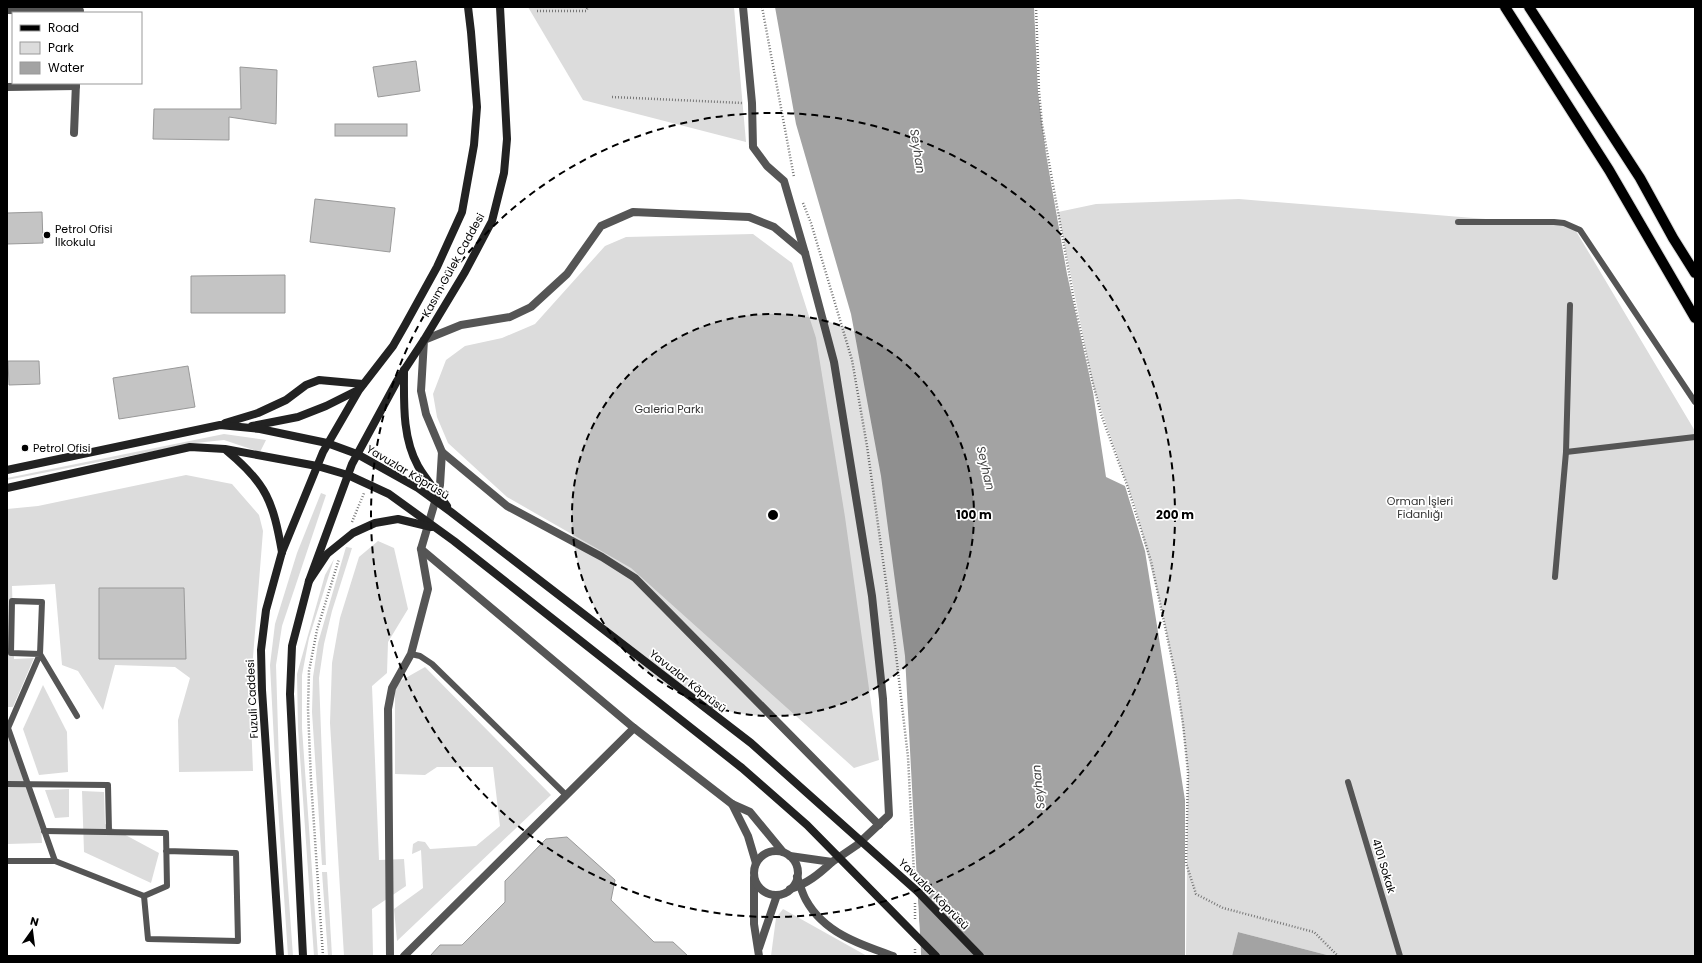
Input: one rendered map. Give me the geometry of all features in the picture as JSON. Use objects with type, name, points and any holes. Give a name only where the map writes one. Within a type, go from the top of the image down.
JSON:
[{"type":"main road","name":"Kasım Gülek Caddesi","points":[[323,452],[361,387],[393,346],[437,267],[462,212],[474,145],[477,107],[468,7]]},
{"type":"main road","name":"Kasım Gülek Caddesi","points":[[348,475],[370,428],[465,272],[492,221],[504,173],[507,139],[500,33],[500,7]]},
{"type":"main road","points":[[1504,7],[1609,170],[1695,318]]},
{"type":"main road","points":[[1529,7],[1640,178],[1673,238],[1695,273]]},
{"type":"main road","points":[[404,370],[404,407],[407,438],[418,466],[451,512]]},
{"type":"main road","points":[[7,470],[220,425],[258,414],[286,400],[306,385],[319,380],[361,387]]},
{"type":"main road","points":[[244,428],[298,417],[326,406],[361,387]]},
{"type":"main road","name":"Yavuzlar Köprüsü","points":[[220,425],[327,443],[357,454],[418,488],[751,743],[917,890],[980,956]]},
{"type":"main road","points":[[7,488],[190,447],[225,449],[317,466],[348,475],[389,494],[438,530],[742,768],[808,825],[936,956]]},
{"type":"main road","points":[[225,449],[255,477],[266,494],[273,509],[282,552]]},
{"type":"main road","name":"Fuzuli Caddesi","points":[[280,956],[262,690],[261,650],[266,610],[282,552],[323,452]]},
{"type":"main road","points":[[303,956],[290,694],[292,646],[309,581],[348,475]]},
{"type":"main road","points":[[309,581],[327,554],[353,533],[375,523],[398,519],[438,530]]},
{"type":"street","points":[[743,7],[752,103],[753,147],[767,166],[784,181],[834,362],[872,596],[883,700],[889,815],[857,845],[832,862],[817,876],[801,886],[777,895],[762,891],[754,878]]},
{"type":"street","points":[[7,10],[80,10]]},
{"type":"street","points":[[7,88],[76,85],[74,133]]},
{"type":"street","points":[[390,956],[388,709],[392,688],[411,654],[428,589],[421,549],[440,485],[442,452],[426,414],[421,391],[424,340],[461,325],[510,317],[531,307],[567,274],[601,226],[633,212],[749,217],[774,227],[805,253]]},
{"type":"street","points":[[442,452],[507,506],[602,557],[635,578],[879,825]]},
{"type":"street","points":[[421,549],[634,728],[732,804],[750,812],[787,854],[797,869],[797,877],[806,901],[821,920],[844,938],[893,956]]},
{"type":"street","points":[[404,956],[634,728]]},
{"type":"street","points":[[732,804],[748,836],[756,862]]},
{"type":"street","points":[[759,953],[754,924],[754,870],[756,862],[761,856],[768,852],[776,851],[832,862]]},
{"type":"street","points":[[790,890],[797,877]]},
{"type":"street","points":[[759,953],[777,895]]},
{"type":"lane","points":[[1458,222],[1564,223],[1580,230],[1695,402]]},
{"type":"lane","points":[[1555,577],[1566,452],[1570,305]]},
{"type":"lane","points":[[1566,452],[1695,437]]},
{"type":"lane","points":[[40,654],[11,653],[12,602],[42,602],[40,654],[7,728],[55,861]]},
{"type":"lane","points":[[40,654],[77,716]]},
{"type":"lane","points":[[411,654],[420,656],[432,664],[566,795]]},
{"type":"lane","name":"4101 Sokak","points":[[1348,782],[1400,956]]},
{"type":"lane","points":[[7,784],[108,785],[109,831]]},
{"type":"lane","points":[[7,861],[55,861],[144,896],[167,886],[166,833],[44,831]]},
{"type":"lane","points":[[144,896],[148,939],[238,940],[236,853],[166,851]]},
{"type":"path","points":[[537,11],[586,12],[588,7]]},
{"type":"path","points":[[1036,7],[1039,91],[1042,124],[1083,345],[1101,414],[1128,485],[1151,561],[1176,678],[1188,772],[1186,863],[1196,894],[1224,908],[1314,932],[1338,956]]},
{"type":"path","points":[[612,97],[752,103]]},
{"type":"path","points":[[351,525],[368,484]]},
{"type":"path","points":[[323,956],[311,773],[308,709],[309,670],[316,630],[340,554]]},
{"type":"green space","points":[[528,7],[734,7],[746,142],[583,100]]},
{"type":"green space","name":"Orman İşleri Fidanlığı","points":[[1239,199],[1573,226],[1695,431],[1695,956],[1328,956],[1238,932],[1232,956],[1186,956],[1188,772],[1178,689],[1161,607],[1136,510],[1093,386],[1058,212],[1096,204]]},
{"type":"green space","name":"Galeria Parkı","points":[[753,234],[792,263],[816,338],[845,517],[879,760],[854,768],[631,568],[507,497],[448,443],[437,417],[433,394],[446,360],[465,346],[502,338],[535,324],[605,246],[626,237]]},
{"type":"green space","points":[[224,434],[266,440],[260,452],[224,440],[195,443],[7,480],[7,478]]},
{"type":"green space","points":[[186,475],[232,484],[259,515],[263,531],[250,695],[253,771],[179,772],[178,720],[190,678],[175,667],[115,665],[103,710],[78,671],[62,665],[55,584],[12,586],[14,659],[34,658],[13,707],[7,707],[7,509],[38,506]]},
{"type":"green space","points":[[321,493],[326,495],[282,626],[276,665],[279,763],[293,956],[288,956],[270,665],[275,624],[297,553]]},
{"type":"green space","points":[[378,541],[394,548],[408,609],[388,642],[387,673],[372,686],[379,860],[404,859],[406,886],[372,909],[373,956],[344,956],[330,723],[332,663],[340,618],[359,557]]},
{"type":"green space","points":[[346,547],[352,548],[332,611],[324,644],[319,678],[326,865],[322,865],[312,712],[313,677],[318,643]]},
{"type":"green space","points":[[334,559],[309,638],[302,675],[302,728],[318,956],[314,956],[298,728],[297,674],[325,575]]},
{"type":"green space","points":[[425,667],[551,795],[397,941],[394,909],[423,888],[421,850],[412,854],[413,844],[418,841],[425,842],[430,849],[476,846],[500,826],[493,767],[437,767],[425,775],[395,774],[395,684]]},
{"type":"green space","points":[[43,685],[67,732],[68,772],[39,775],[23,729]]},
{"type":"green space","points":[[7,735],[41,827],[42,843],[7,844]]},
{"type":"green space","points":[[69,789],[69,817],[55,818],[45,790]]},
{"type":"green space","points":[[82,791],[104,792],[105,824],[159,853],[151,883],[84,852]]},
{"type":"green space","points":[[322,872],[327,872],[332,956],[328,956]]},
{"type":"green space","points":[[783,909],[867,956],[771,956],[776,918]]},
{"type":"water","name":"Seyhan","points":[[775,7],[1034,7],[1038,92],[1046,154],[1067,274],[1093,392],[1106,477],[1125,486],[1145,551],[1185,800],[1185,956],[921,956],[905,656],[881,476],[851,314],[796,124]]},
{"type":"water","points":[[1238,932],[1327,955],[1328,956],[1232,956]]},
{"type":"pier","points":[[914,866],[916,868],[921,956],[919,956]]},
{"type":"building","points":[[416,61],[420,91],[378,97],[373,67]]},
{"type":"building","points":[[240,67],[277,70],[276,124],[229,117],[229,140],[153,139],[154,109],[241,109]]},
{"type":"building","points":[[335,124],[407,124],[407,136],[335,136]]},
{"type":"building","points":[[315,199],[395,208],[390,252],[310,242]]},
{"type":"building","points":[[42,212],[43,243],[7,244],[7,213]]},
{"type":"building","points":[[285,275],[285,313],[191,313],[191,276]]},
{"type":"building","points":[[8,361],[39,361],[40,384],[9,385]]},
{"type":"building","points":[[188,366],[195,407],[119,419],[113,378]]},
{"type":"building","points":[[99,588],[184,588],[186,659],[99,659]]},
{"type":"building","points":[[567,837],[615,880],[611,900],[654,942],[673,942],[688,956],[430,956],[440,945],[462,945],[505,902],[505,881],[546,839]]},
{"type":"place","name":"Petrol Ofisi İlkokulu","points":[[47,235]]},
{"type":"place","name":"Petrol Ofisi","points":[[25,448]]}]
